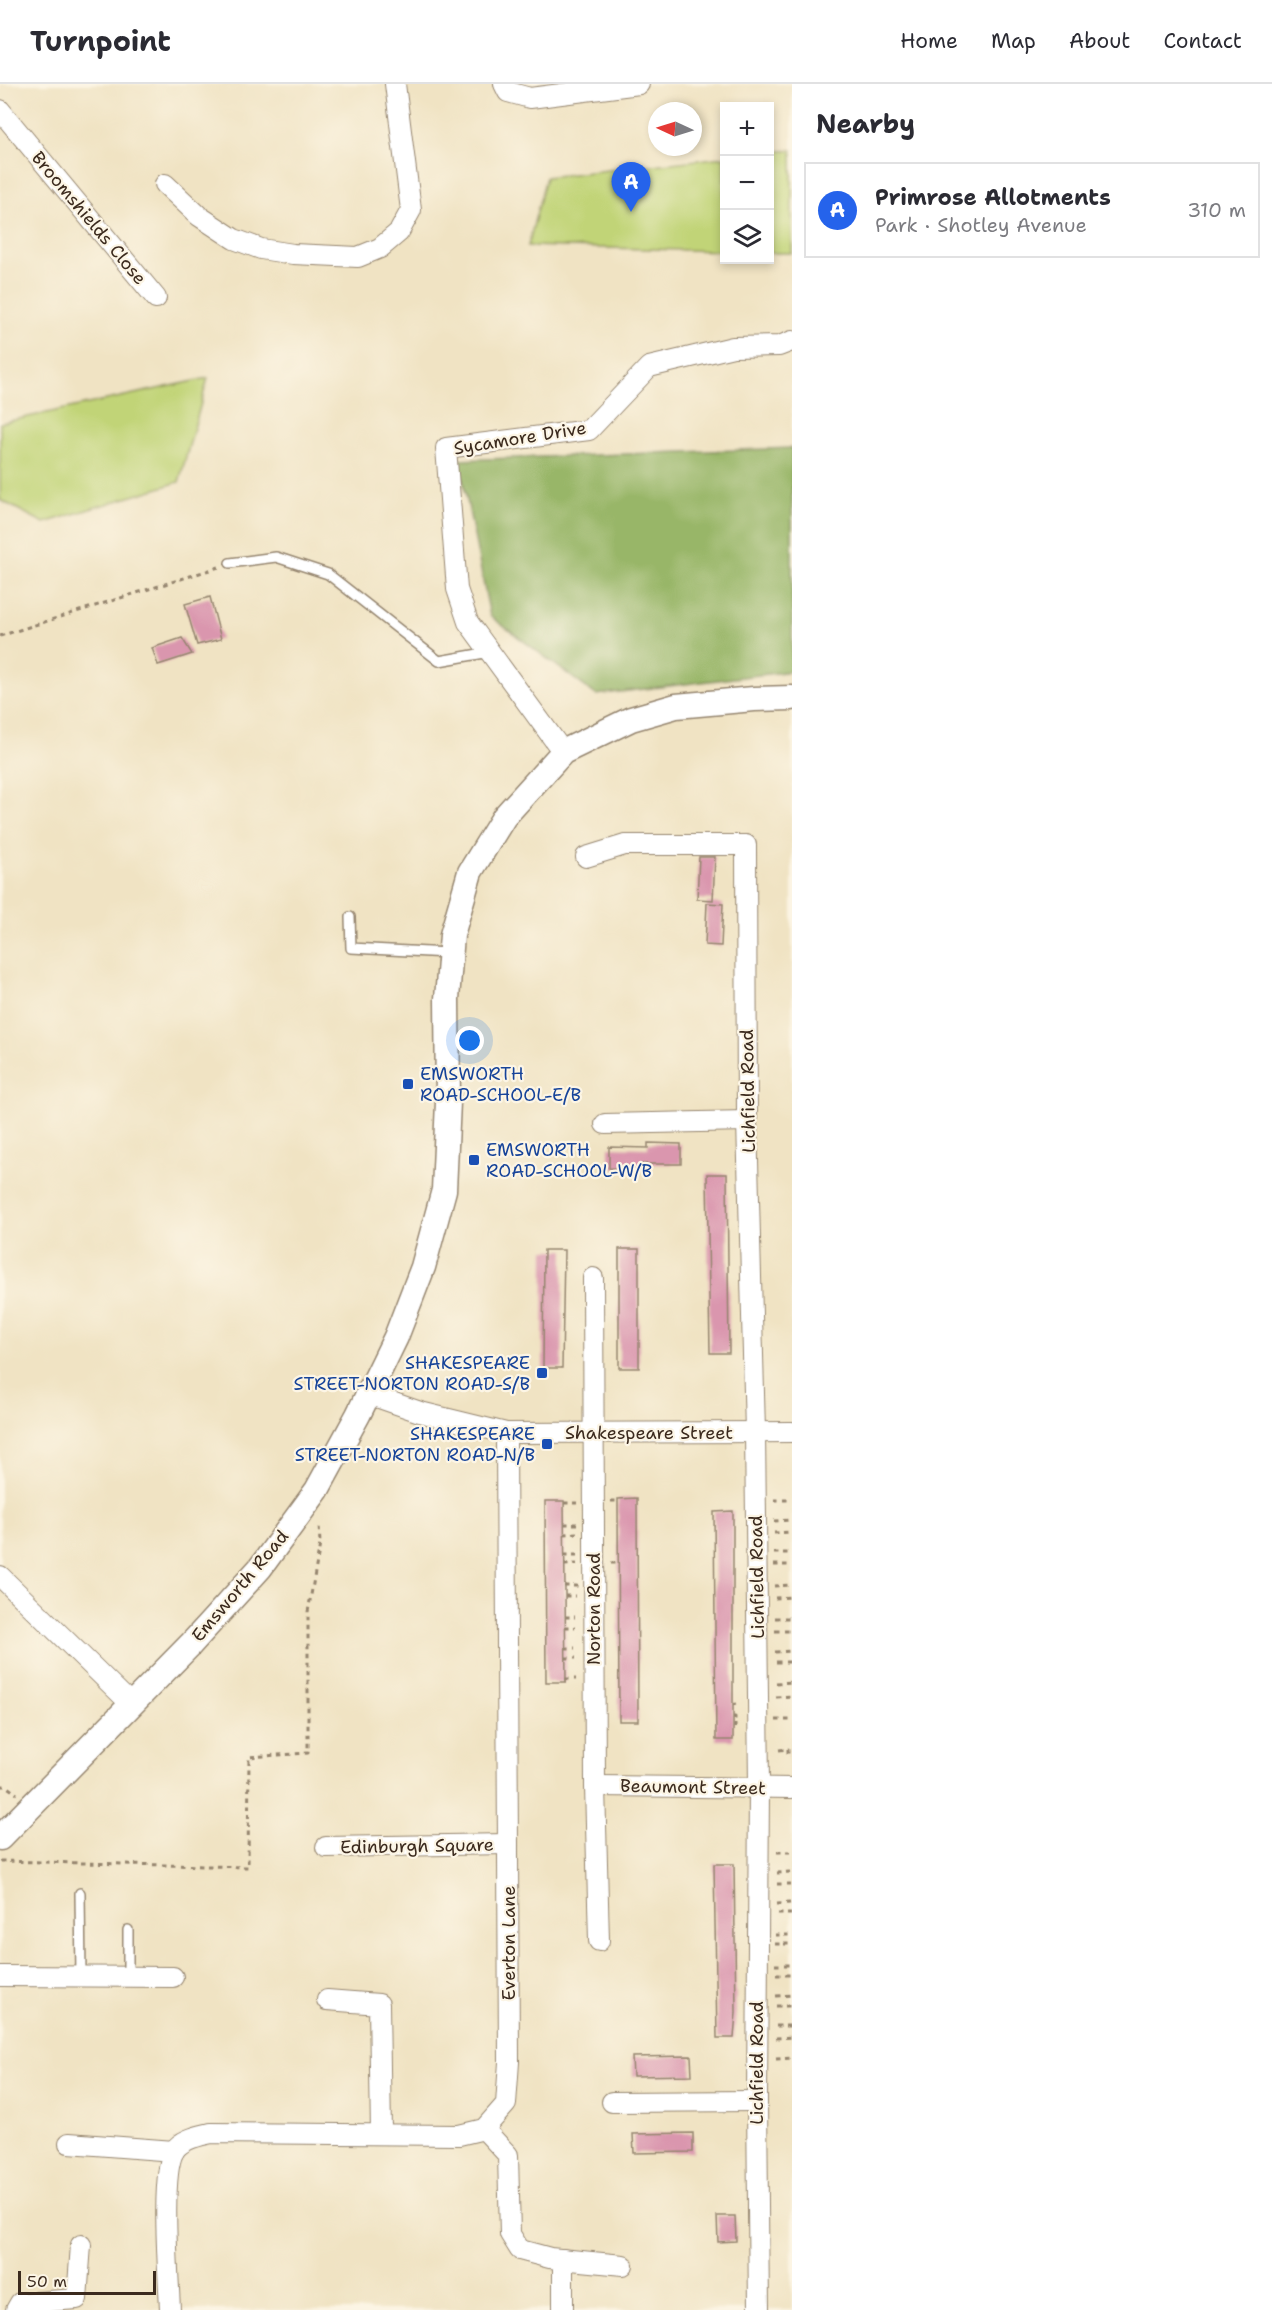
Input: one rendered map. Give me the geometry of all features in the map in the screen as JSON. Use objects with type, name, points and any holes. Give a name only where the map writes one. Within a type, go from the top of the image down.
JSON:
[{"type":"street","points":[[165,184],[199,216],[234,239],[261,249],[293,254],[358,257],[381,248],[399,232],[411,210],[394,84]]},
{"type":"street","points":[[504,84],[508,92],[530,98],[639,84]]},
{"type":"street","name":"Broomshields Close","points":[[0,110],[156,298]]},
{"type":"street","name":"Sycamore Drive","points":[[563,752],[468,622],[457,589],[447,448],[589,430],[649,367],[733,347],[779,346],[792,341]]},
{"type":"street","points":[[563,752],[632,718],[676,706],[792,698]]},
{"type":"street","name":"Emsworth Road","points":[[0,1838],[191,1644],[260,1568],[317,1490],[368,1394],[396,1337],[423,1266],[444,1190],[448,1102],[447,999],[452,935],[470,872],[504,818],[563,752]]},
{"type":"street","name":"Lichfield Road","points":[[586,857],[625,845],[746,845],[747,1120],[755,1432],[759,1788],[757,2101],[759,2310]]},
{"type":"street","points":[[605,1124],[747,1120]]},
{"type":"street","name":"Norton Road","points":[[593,1278],[595,1786],[599,1941]]},
{"type":"street","name":"Shakespeare Street","points":[[368,1394],[420,1412],[506,1433],[792,1432]]},
{"type":"street","name":"Everton Lane","points":[[484,2129],[506,2104],[509,2062],[506,1433]]},
{"type":"street","points":[[0,1576],[131,1704]]},
{"type":"street","name":"Beaumont Street","points":[[595,1786],[792,1788]]},
{"type":"street","name":"Edinburgh Square","points":[[326,1847],[508,1844]]},
{"type":"street","points":[[0,1976],[173,1977]]},
{"type":"street","points":[[327,2000],[379,2004],[381,2134]]},
{"type":"street","points":[[612,2102],[757,2101]]},
{"type":"street","points":[[170,2310],[166,2183],[174,2151],[186,2140],[211,2133],[459,2135],[484,2129],[508,2155],[510,2234],[520,2250],[563,2259],[623,2265]]},
{"type":"street","points":[[69,2144],[174,2151]]},
{"type":"street","points":[[16,2310],[20,2303],[77,2299],[81,2245]]},
{"type":"street","points":[[563,2259],[563,2310]]},
{"type":"lane","points":[[230,563],[276,557],[328,574],[439,661],[490,652]]},
{"type":"lane","points":[[350,917],[351,948],[451,953]]},
{"type":"lane","points":[[80,1893],[81,1977]]},
{"type":"lane","points":[[128,1930],[128,1977]]},
{"type":"path","points":[[0,636],[230,563]]},
{"type":"path","points":[[0,1861],[248,1868],[249,1757],[308,1753],[308,1612],[320,1544],[319,1522]]},
{"type":"path","points":[[733,1717],[735,1717],[735,1728]]},
{"type":"path","points":[[779,1750],[788,1749],[788,1756],[790,1756]]},
{"type":"green space","points":[[792,150],[792,253],[774,253],[774,152]]},
{"type":"green space","points":[[720,157],[720,251],[528,246],[546,177]]},
{"type":"green space","points":[[208,378],[179,482],[44,523],[0,500],[0,423]]},
{"type":"green space","points":[[792,448],[792,671],[596,695],[490,616],[459,460]]},
{"type":"building","points":[[210,597],[221,639],[197,645],[185,604]]},
{"type":"building","points":[[182,638],[192,654],[158,665],[152,648]]},
{"type":"building","points":[[699,857],[715,857],[713,900],[697,899]]},
{"type":"building","points":[[707,903],[723,904],[721,946],[705,945]]},
{"type":"building","points":[[648,1143],[681,1144],[681,1164],[642,1164],[642,1169],[609,1168],[609,1147],[648,1148]]},
{"type":"building","points":[[707,1174],[727,1174],[729,1353],[710,1353]]},
{"type":"building","points":[[619,1249],[639,1249],[639,1368],[619,1368]]},
{"type":"building","points":[[544,1250],[564,1250],[562,1368],[543,1368]]},
{"type":"building","points":[[637,1498],[638,1721],[619,1721],[618,1499]]},
{"type":"building","points":[[545,1501],[564,1501],[566,1682],[546,1682]]},
{"type":"building","points":[[733,1511],[733,1740],[716,1740],[714,1512]]},
{"type":"building","points":[[714,1864],[734,1864],[736,2012],[734,2038],[717,2038]]},
{"type":"building","points":[[691,2056],[692,2075],[633,2076],[632,2057]]},
{"type":"building","points":[[693,2133],[693,2152],[634,2153],[633,2134]]},
{"type":"building","points":[[717,2216],[735,2216],[736,2241],[718,2242]]},
{"type":"place","name":"Primrose Allotments","points":[[631,212]]},
{"type":"place","name":"EMSWORTH ROAD-SCHOOL-E/B","points":[[408,1084]]},
{"type":"place","name":"EMSWORTH ROAD-SCHOOL-W/B","points":[[474,1160]]},
{"type":"place","name":"SHAKESPEARE STREET-NORTON ROAD-S/B","points":[[542,1373]]},
{"type":"place","name":"SHAKESPEARE STREET-NORTON ROAD-N/B","points":[[547,1444]]}]
